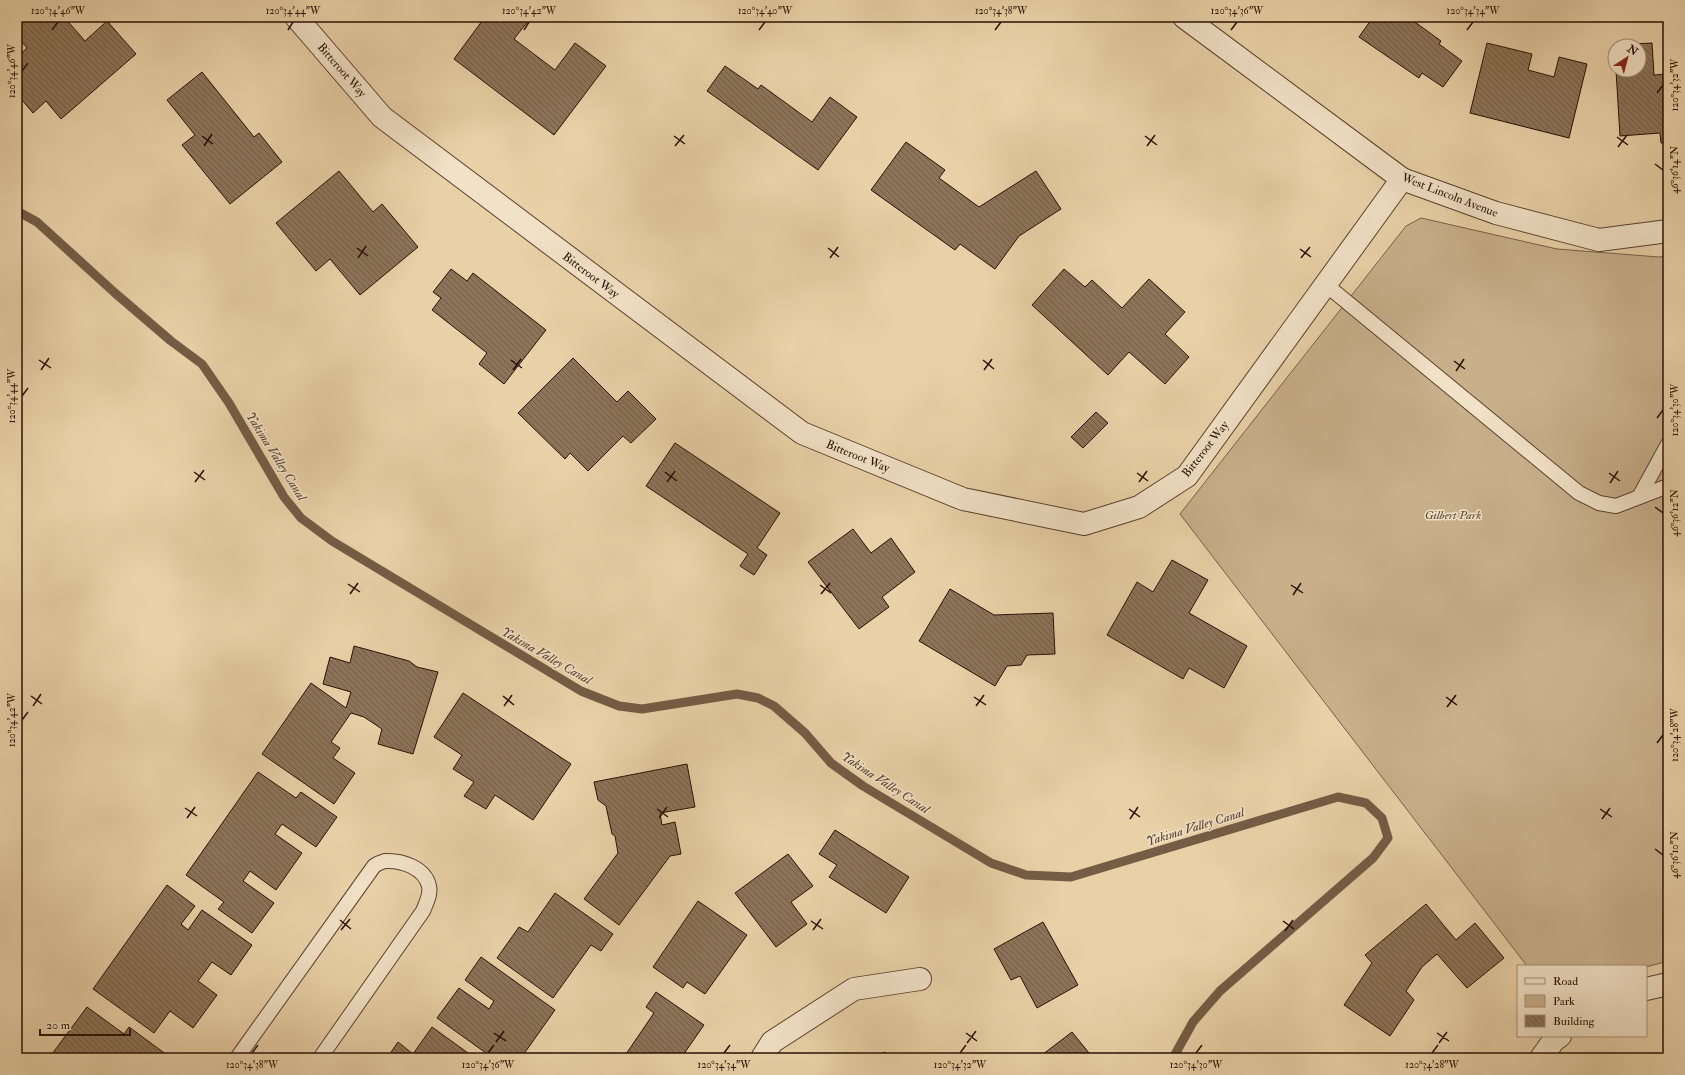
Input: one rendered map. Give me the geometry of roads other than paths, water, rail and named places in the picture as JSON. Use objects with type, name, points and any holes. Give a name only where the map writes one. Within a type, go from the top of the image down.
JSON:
[{"type":"street","name":"Bitteroot Way","points":[[296,17],[382,117],[802,434],[963,499],[1084,524],[1139,507],[1187,476],[1402,179]]},
{"type":"street","name":"West Lincoln Avenue","points":[[1184,17],[1402,179],[1496,213],[1599,240],[1668,231]]},
{"type":"street","points":[[762,1058],[772,1042],[854,989],[920,979]]},
{"type":"street","points":[[1541,1058],[1554,1040],[1558,1037]]},
{"type":"lane","points":[[1326,284],[1580,493],[1599,503],[1616,506],[1668,486]]},
{"type":"lane","points":[[1639,497],[1668,444]]},
{"type":"lane","points":[[237,1058],[374,866],[384,861],[398,862],[414,867],[424,876],[429,886],[429,898],[423,911],[320,1058]]},
{"type":"waterway","name":"Yakima Valley Canal","points":[[17,211],[37,222],[115,293],[171,341],[202,364],[229,403],[284,497],[301,518],[332,541],[581,691],[619,706],[642,709],[737,694],[758,698],[774,706],[805,733],[831,763],[863,786],[991,863],[1026,875],[1071,877],[1338,797],[1366,803],[1382,818],[1388,838],[1373,858],[1220,991],[1193,1022],[1173,1058]]},
{"type":"park label","name":"Gilbert Park","points":[[1453,515]]}]
